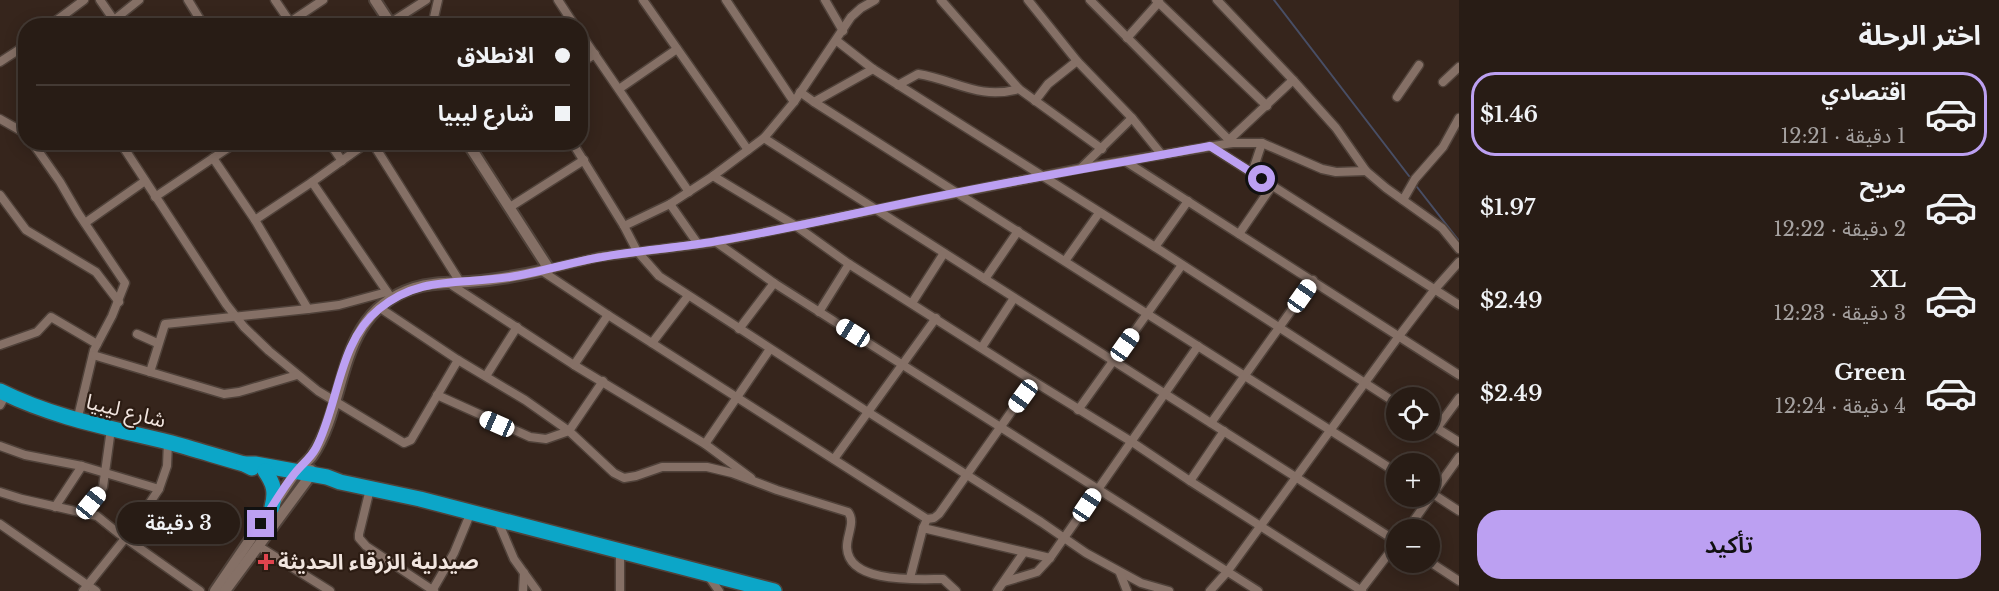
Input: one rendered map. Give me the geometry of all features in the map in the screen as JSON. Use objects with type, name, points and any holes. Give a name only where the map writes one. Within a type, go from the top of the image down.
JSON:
[{"type":"highway","name":"شارع ليبيا","points":[[2,397],[77,421],[168,442],[265,471],[301,476]]},
{"type":"highway","name":"شارع ليبيا","points":[[244,464],[255,464],[326,484],[340,483],[420,498],[774,591]]},
{"type":"highway","points":[[265,471],[274,490],[272,507]]},
{"type":"street","points":[[60,18],[84,0]]},
{"type":"street","points":[[100,0],[113,18]]},
{"type":"street","points":[[121,18],[139,0]]},
{"type":"street","points":[[188,0],[197,18]]},
{"type":"street","points":[[275,0],[287,18]]},
{"type":"street","points":[[299,18],[323,0]]},
{"type":"street","points":[[375,0],[387,18]]},
{"type":"street","points":[[400,18],[426,0]]},
{"type":"street","points":[[434,18],[438,0]]},
{"type":"street","points":[[558,0],[570,18]]},
{"type":"street","points":[[643,0],[748,150]]},
{"type":"street","points":[[726,0],[794,102]]},
{"type":"street","points":[[825,0],[843,31]]},
{"type":"street","points":[[624,226],[670,204],[764,138],[794,102],[861,4],[875,0]]},
{"type":"street","points":[[941,0],[1019,88],[1102,149]]},
{"type":"street","points":[[1028,0],[1077,61],[1132,118],[1162,155]]},
{"type":"street","points":[[1090,0],[1230,142]]},
{"type":"street","points":[[1217,0],[1336,128],[1366,171],[1442,228],[1459,249]]},
{"type":"street","points":[[1127,38],[1157,1],[1267,106]]},
{"type":"street","points":[[837,41],[873,69],[1386,397]]},
{"type":"street","points":[[588,44],[689,192]]},
{"type":"street","points":[[619,89],[677,49]]},
{"type":"street","points":[[0,63],[18,51]]},
{"type":"street","points":[[588,58],[595,54]]},
{"type":"street","points":[[1035,101],[1048,84],[1077,61]]},
{"type":"street","points":[[1397,97],[1419,65]]},
{"type":"street","points":[[1443,82],[1459,67]]},
{"type":"street","points":[[814,102],[873,69]]},
{"type":"street","points":[[898,85],[918,74],[980,92],[1004,93],[1019,88]]},
{"type":"street","points":[[1230,142],[1293,80]]},
{"type":"street","points":[[800,92],[1386,466]]},
{"type":"street","points":[[1082,168],[1132,118]]},
{"type":"street","points":[[1403,200],[1415,178],[1443,147],[1459,118]]},
{"type":"street","points":[[0,119],[18,128]]},
{"type":"street","points":[[764,138],[1386,536]]},
{"type":"street","points":[[150,372],[157,343],[166,323],[345,304],[447,282],[496,279],[599,257],[716,242],[957,192],[1230,142],[1262,143],[1322,169],[1344,172],[1366,171]]},
{"type":"street","points":[[1252,173],[1262,143]]},
{"type":"street","points":[[1210,146],[1459,304]]},
{"type":"street","points":[[38,150],[124,279],[125,286],[119,302],[93,355],[77,421]]},
{"type":"street","points":[[125,150],[234,315],[269,351],[334,402],[407,443],[411,440],[458,360]]},
{"type":"street","points":[[155,196],[225,150]]},
{"type":"street","points":[[334,150],[342,161]]},
{"type":"street","points":[[255,220],[358,150]]},
{"type":"street","points":[[375,150],[460,282]]},
{"type":"street","points":[[473,150],[510,207],[545,270],[608,315],[834,459],[925,524],[1050,558]]},
{"type":"street","points":[[577,150],[637,251],[653,271],[966,476],[1120,573],[1141,583],[1169,591]]},
{"type":"street","points":[[213,158],[255,220],[308,309]]},
{"type":"street","points":[[510,207],[584,160]]},
{"type":"street","points":[[1125,161],[1459,375]]},
{"type":"street","points":[[713,176],[796,226],[849,264],[1132,442],[1361,591],[1386,557]]},
{"type":"street","points":[[85,223],[145,181]]},
{"type":"street","points":[[312,182],[390,295]]},
{"type":"street","points":[[1239,234],[1272,186]]},
{"type":"street","points":[[0,195],[26,230],[96,272],[119,302]]},
{"type":"street","points":[[1155,248],[1188,201]]},
{"type":"street","points":[[670,204],[698,244]]},
{"type":"street","points":[[1065,261],[1099,213]]},
{"type":"street","points":[[985,279],[1017,231]]},
{"type":"street","points":[[716,242],[819,312],[1258,591]]},
{"type":"street","points":[[912,303],[944,253]]},
{"type":"street","points":[[1210,591],[1227,572],[1399,336],[1459,262]]},
{"type":"street","points":[[819,312],[849,264]]},
{"type":"street","points":[[1078,410],[1182,265]]},
{"type":"street","points":[[1211,423],[1313,280]]},
{"type":"street","points":[[447,282],[574,365],[705,444],[756,483]]},
{"type":"street","points":[[739,329],[774,283]]},
{"type":"street","points":[[225,591],[266,535],[301,476],[327,423],[351,348],[365,322],[390,295]]},
{"type":"street","points":[[652,343],[688,296]]},
{"type":"street","points":[[982,347],[1014,298]]},
{"type":"street","points":[[380,308],[458,360],[525,400],[569,431],[614,473],[624,478],[662,467],[707,467],[732,473],[756,483],[848,512],[851,517],[847,549],[850,558],[866,573],[943,579],[956,591]]},
{"type":"street","points":[[574,365],[608,315]]},
{"type":"street","points":[[1,344],[37,332],[50,317],[97,344]]},
{"type":"street","points":[[834,459],[936,318]]},
{"type":"street","points":[[486,376],[517,327]]},
{"type":"street","points":[[137,334],[157,343]]},
{"type":"street","points":[[1004,582],[1037,572],[1050,558],[1198,346]]},
{"type":"street","points":[[705,444],[770,349]]},
{"type":"street","points":[[93,355],[227,394],[297,375]]},
{"type":"street","points":[[436,395],[530,437],[546,439],[569,431],[603,381]]},
{"type":"street","points":[[910,578],[925,524],[939,514],[1033,381]]},
{"type":"street","points":[[1440,418],[1459,398]]},
{"type":"street","points":[[83,513],[101,490],[106,473],[111,429]]},
{"type":"street","points":[[1440,430],[1459,442]]},
{"type":"street","points":[[1190,481],[1224,431]]},
{"type":"street","points":[[85,588],[125,538],[159,489],[167,466],[168,442]]},
{"type":"street","points":[[0,446],[39,458],[82,466],[159,489]]},
{"type":"street","points":[[1440,481],[1459,457]]},
{"type":"street","points":[[55,507],[82,466]]},
{"type":"street","points":[[215,591],[272,507],[301,476]]},
{"type":"street","points":[[370,489],[359,528],[359,538],[366,546],[433,591],[454,553],[471,512]]},
{"type":"street","points":[[0,492],[101,518],[125,538],[200,591]]},
{"type":"street","points":[[1440,499],[1459,511]]},
{"type":"street","points":[[497,519],[514,559],[537,591]]},
{"type":"street","points":[[0,524],[85,588],[96,591]]},
{"type":"street","points":[[258,546],[330,591]]},
{"type":"street","points":[[620,550],[620,591]]},
{"type":"street","points":[[997,591],[1024,552]]},
{"type":"street","points":[[1440,569],[1459,581]]},
{"type":"street","points":[[523,591],[524,573]]},
{"type":"street","points":[[706,573],[719,591]]},
{"type":"street","points":[[1120,573],[1127,591]]},
{"type":"waterway","points":[[1274,0],[1409,176]]},
{"type":"waterway","points":[[1417,187],[1459,241]]},
{"type":"place","name":"صيدلية الزرقاء الحديثة","points":[[266,562]]},
{"type":"route","points":[[261,524],[296,472],[311,457],[316,448],[327,423],[346,360],[365,322],[392,299],[414,288],[447,282],[496,279],[599,257],[716,242],[957,192],[1210,146],[1262,179]]}]
